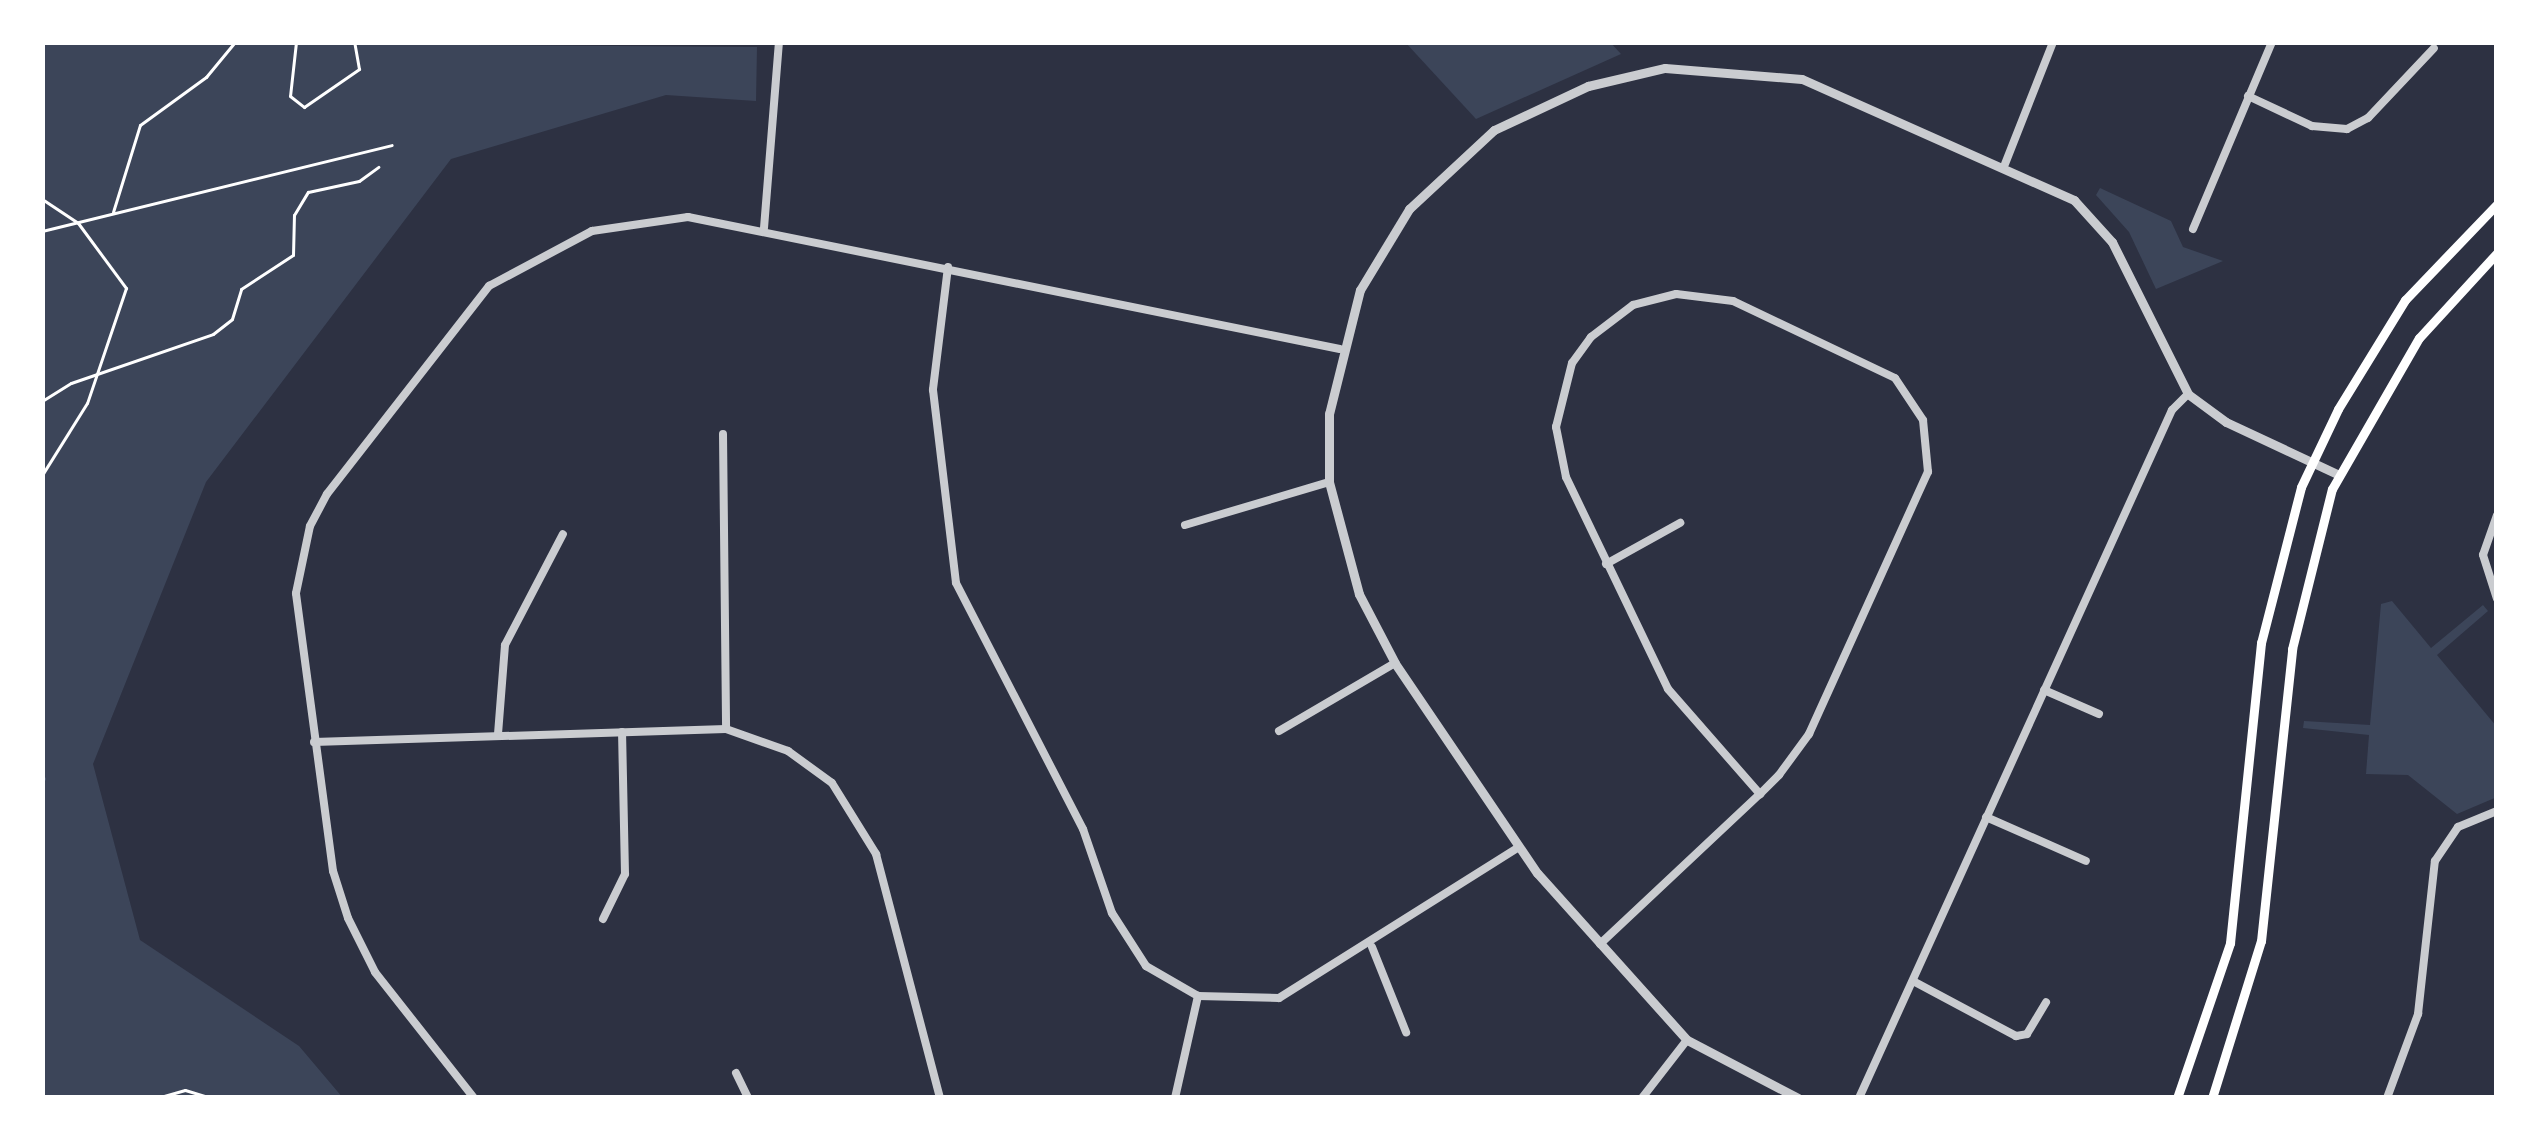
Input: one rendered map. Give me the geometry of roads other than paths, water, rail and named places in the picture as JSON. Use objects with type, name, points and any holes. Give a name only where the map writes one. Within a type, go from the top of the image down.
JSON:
[{"type":"main road","points":[[2177,1098],[2230,943],[2261,644],[2282,544],[2311,463],[2405,301],[2497,204]]},
{"type":"main road","points":[[2212,1098],[2261,941],[2292,649],[2339,476],[2419,338],[2497,253]]},
{"type":"street","points":[[764,228],[779,42]]},
{"type":"street","points":[[2006,164],[2053,42]]},
{"type":"street","points":[[2193,229],[2272,42]]},
{"type":"street","points":[[2248,96],[2312,126],[2347,129],[2368,118],[2434,48]]},
{"type":"street","points":[[1798,1098],[1688,1040],[1517,848],[1395,663],[1353,579],[1329,482],[1340,349],[1360,290],[1428,188],[1493,130],[1588,86],[1665,68],[1759,70],[1843,93],[2006,164],[2074,200],[2112,242],[2188,394],[2226,422],[2339,476]]},
{"type":"street","points":[[474,1098],[375,972],[348,918],[333,871],[296,593],[310,526],[462,315],[519,265],[592,231],[688,218],[764,228],[1340,349]]},
{"type":"street","points":[[948,267],[933,390],[956,584],[1083,829],[1128,945],[1146,966],[1198,995],[1279,998],[1372,947],[1517,848]]},
{"type":"street","points":[[1600,944],[1760,794],[1832,696],[1922,498],[1930,448],[1912,398],[1869,362],[1733,302],[1676,294],[1633,305],[1572,363],[1556,427],[1566,477],[1668,689],[1760,794]]},
{"type":"street","points":[[1859,1098],[2172,410],[2188,394]]},
{"type":"street","points":[[723,434],[726,729]]},
{"type":"street","points":[[1185,524],[1329,482]]},
{"type":"street","points":[[2497,515],[2483,555],[2497,599]]},
{"type":"street","points":[[1606,563],[1680,523]]},
{"type":"street","points":[[498,734],[501,657],[563,534]]},
{"type":"street","points":[[1279,731],[1395,663]]},
{"type":"street","points":[[2044,690],[2098,714]]},
{"type":"street","points":[[314,742],[726,729],[788,752],[832,783],[860,820],[940,1098]]},
{"type":"street","points":[[603,919],[625,874],[622,732]]},
{"type":"street","points":[[2387,1098],[2418,1013],[2435,861],[2458,827],[2497,811]]},
{"type":"street","points":[[1986,817],[2086,861]]},
{"type":"street","points":[[1372,947],[1406,1032]]},
{"type":"street","points":[[1913,981],[2016,1036],[2027,1034],[2046,1002]]},
{"type":"street","points":[[1174,1098],[1198,995]]},
{"type":"street","points":[[1642,1098],[1688,1040]]},
{"type":"street","points":[[736,1073],[748,1098]]}]
